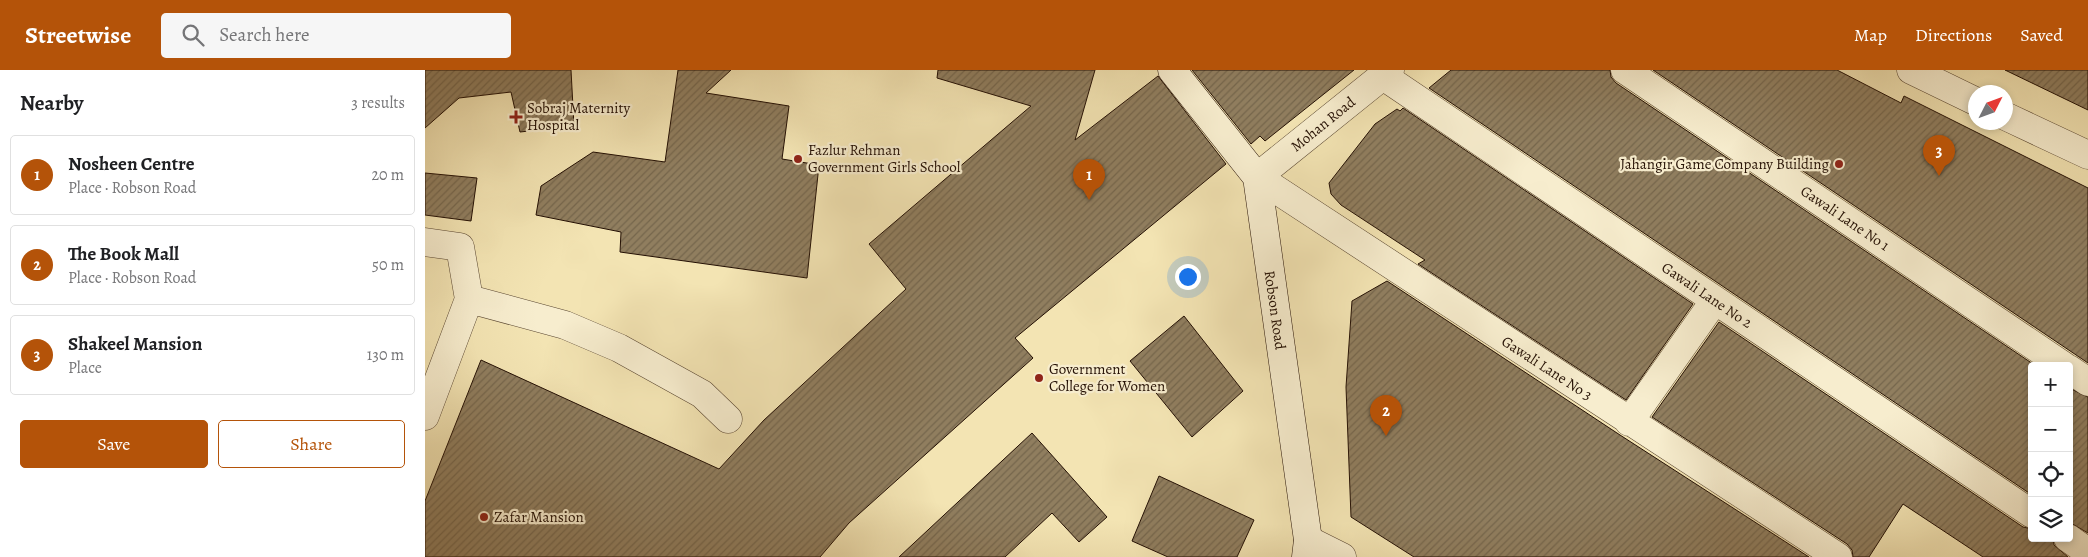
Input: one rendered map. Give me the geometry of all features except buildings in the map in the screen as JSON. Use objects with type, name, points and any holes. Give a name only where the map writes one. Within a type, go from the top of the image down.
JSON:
[{"type":"street","points":[[1172,70],[1257,177]]},
{"type":"street","name":"Gawali Lane No 1","points":[[1625,70],[2058,362]]},
{"type":"street","points":[[1911,70],[1968,98]]},
{"type":"street","name":"Mohan Road","points":[[1257,177],[1387,73]]},
{"type":"street","name":"Gawali Lane No 2","points":[[1387,73],[1715,300],[2028,511]]},
{"type":"street","points":[[2013,120],[2088,155]]},
{"type":"street","name":"Gawali Lane No 3","points":[[1257,177],[1838,557]]},
{"type":"street","name":"Robson Road","points":[[1257,177],[1307,548],[1342,557]]},
{"type":"street","points":[[425,242],[461,247],[469,299],[425,416]]},
{"type":"street","points":[[469,299],[565,325],[619,348],[701,394],[728,420]]},
{"type":"street","points":[[1629,422],[1715,300]]},
{"type":"street","points":[[2073,372],[2088,382]]},
{"type":"street","points":[[2073,542],[2088,552]]},
{"type":"place","name":"Sobraj Maternity Hospital","points":[[516,117]]},
{"type":"place","name":"Fazlur Rehman Government Girls School","points":[[798,159]]},
{"type":"place","name":"Jahangir Game Company Building","points":[[1839,164]]},
{"type":"place","name":"Shakeel Mansion","points":[[1939,176]]},
{"type":"place","name":"Nosheen Centre","points":[[1089,200]]},
{"type":"place","name":"Government College for Women","points":[[1039,378]]},
{"type":"place","name":"The Book Mall","points":[[1386,436]]},
{"type":"place","name":"Zafar Mansion","points":[[484,517]]}]
